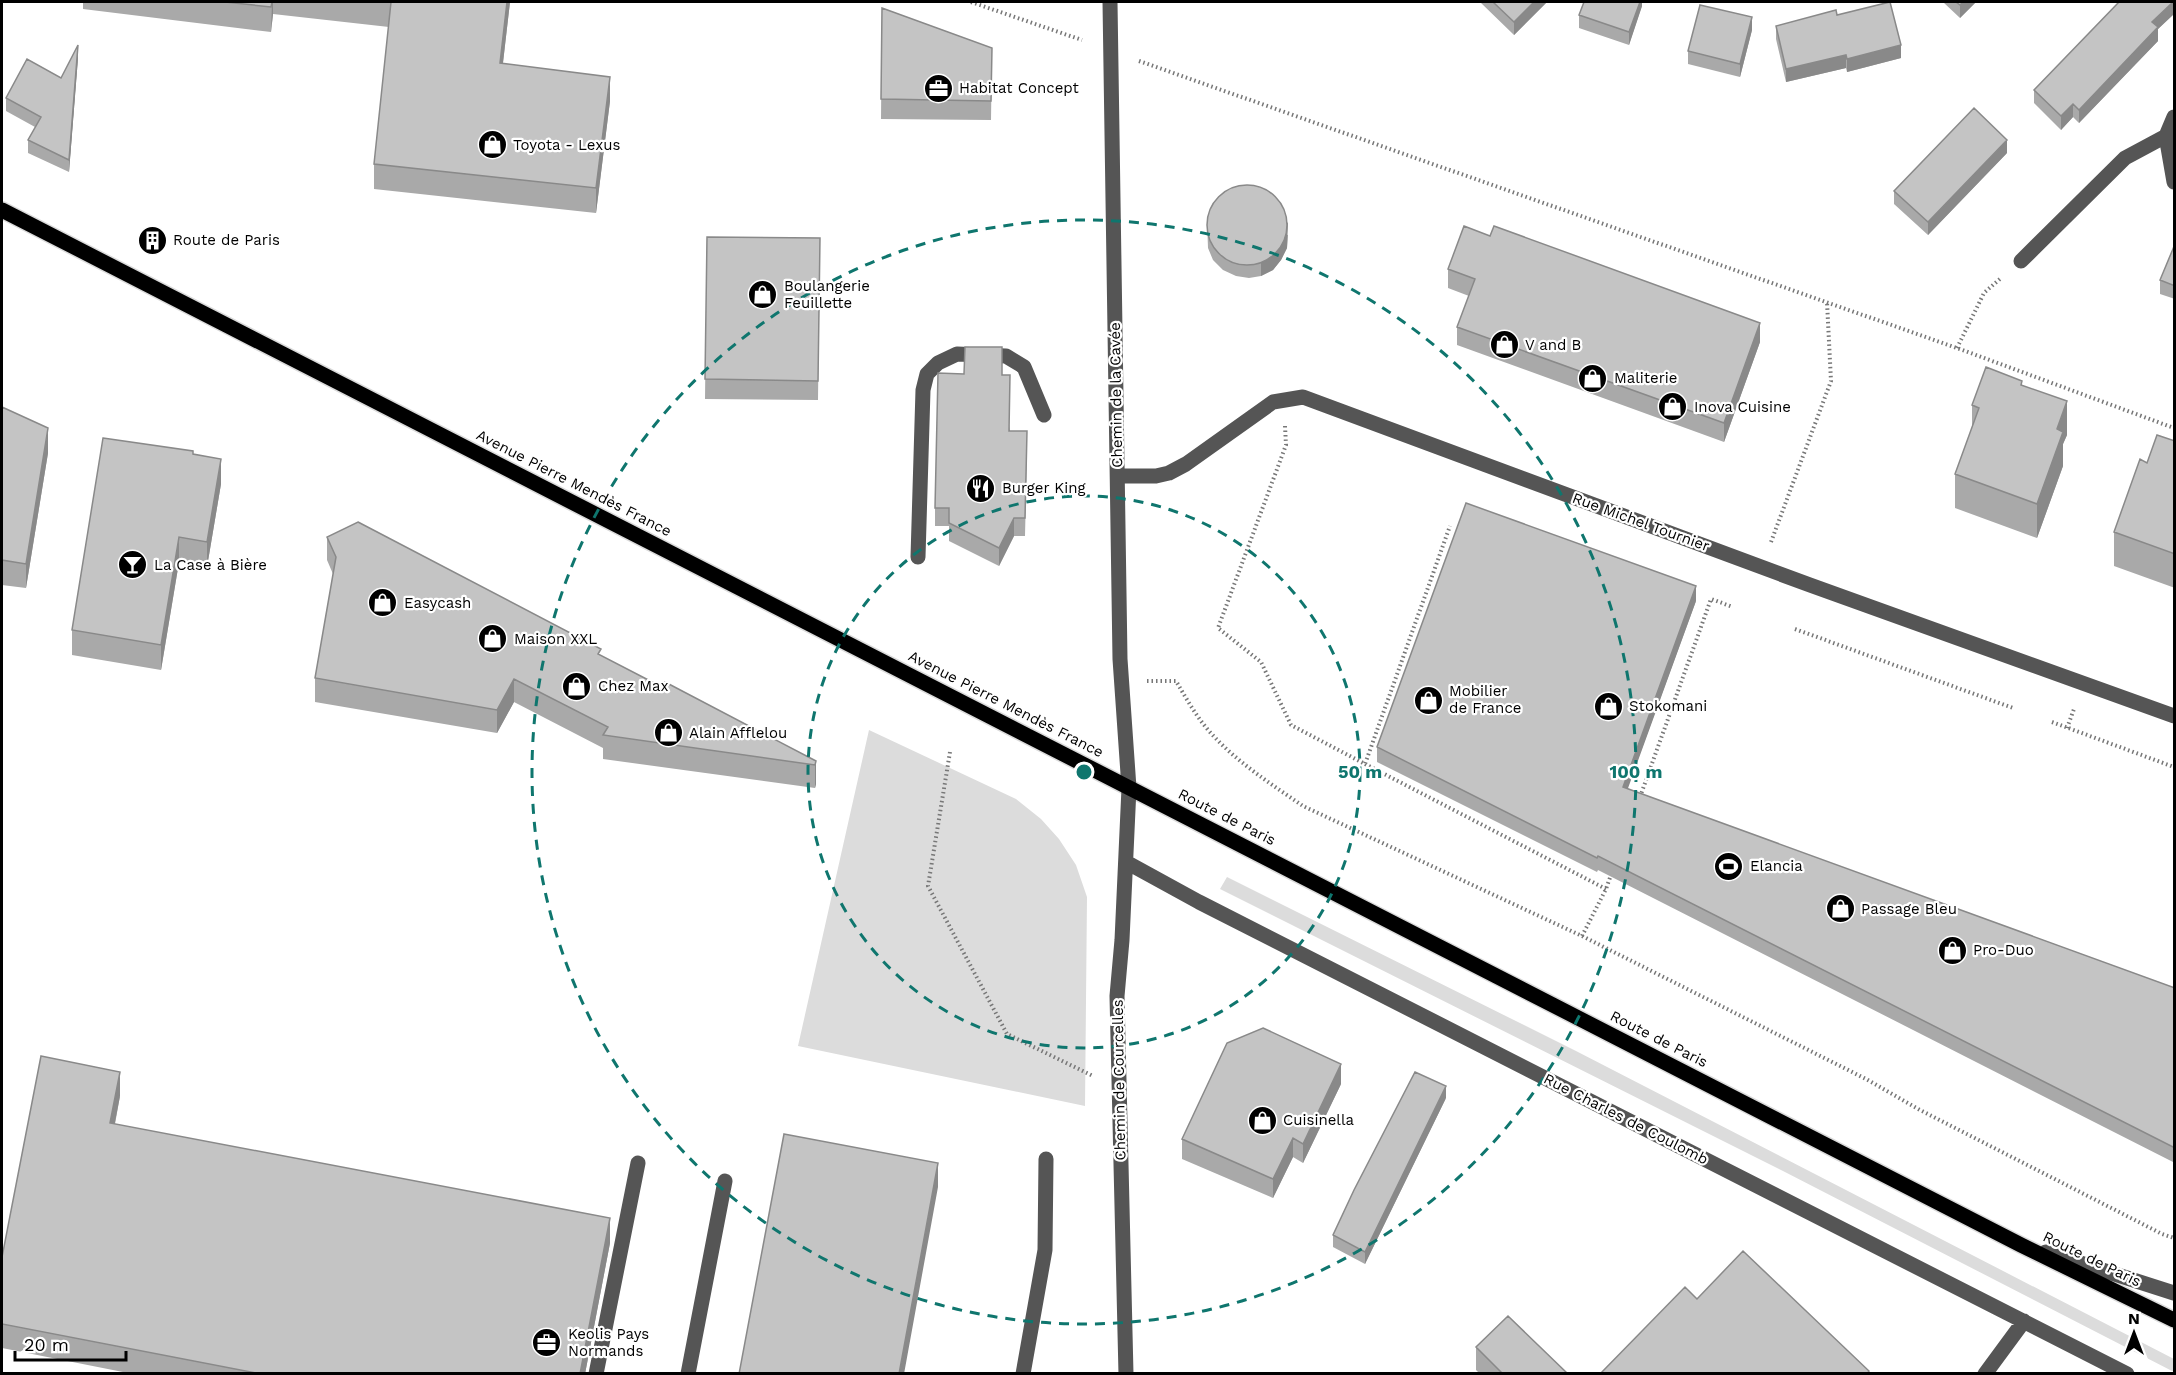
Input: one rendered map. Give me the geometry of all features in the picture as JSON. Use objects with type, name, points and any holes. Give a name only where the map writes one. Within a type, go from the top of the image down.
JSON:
[{"type":"main road","name":"Avenue Pierre Mendès France","points":[[2,210],[1129,788]]},
{"type":"main road","name":"Route de Paris","points":[[1129,788],[2021,1245],[2175,1320]]},
{"type":"street","name":"Chemin de la Cavée","points":[[1110,2],[1122,681],[1129,788]]},
{"type":"street","points":[[2175,117],[2166,136],[2175,182]]},
{"type":"street","points":[[2021,261],[2125,158],[2166,136]]},
{"type":"street","points":[[918,557],[923,390],[927,374],[938,363],[957,354],[1006,356],[1024,367],[1044,415]]},
{"type":"street","name":"Rue Michel Tournier","points":[[1118,476],[1156,476],[1169,473],[1186,464],[1273,402],[1303,397],[1810,585],[2175,716]]},
{"type":"street","name":"Chemin de Courcelles","points":[[1126,1374],[1117,996],[1129,788]]},
{"type":"street","name":"Rue Charles de Coulomb","points":[[1126,862],[1199,902],[2127,1374]]},
{"type":"street","points":[[1023,1374],[1045,1250],[1046,1159]]},
{"type":"street","points":[[596,1374],[638,1163]]},
{"type":"street","points":[[688,1374],[725,1181]]},
{"type":"street","points":[[2021,1245],[2175,1293]]},
{"type":"street","points":[[1985,1374],[2024,1321]]},
{"type":"path","points":[[971,2],[1082,40]]},
{"type":"path","points":[[1138,61],[1957,348],[2175,428]]},
{"type":"path","points":[[1957,348],[1984,293],[2021,261]]},
{"type":"path","points":[[1771,542],[1831,381],[1827,302]]},
{"type":"path","points":[[1285,426],[1286,445],[1218,628],[1261,662],[1291,725],[1606,889]]},
{"type":"path","points":[[1365,764],[1450,526]]},
{"type":"path","points":[[1640,799],[1711,599],[1734,607]]},
{"type":"path","points":[[1795,629],[2013,708]]},
{"type":"path","points":[[1122,681],[1176,681],[1210,732],[1268,783],[1303,806],[1582,936],[1866,1079],[1920,1110],[2162,1234],[2175,1238]]},
{"type":"path","points":[[2067,728],[2076,703]]},
{"type":"path","points":[[2052,722],[2175,767]]},
{"type":"path","points":[[950,753],[928,886],[1007,1034],[1093,1076],[1093,1087]]},
{"type":"path","points":[[1582,936],[1614,869]]},
{"type":"shaded area","points":[[869,730],[1016,799],[1041,819],[1059,839],[1076,865],[1087,897],[1085,1106],[798,1046]]},
{"type":"shaded area","points":[[1227,877],[1576,1051],[2174,1359],[2174,1372],[1783,1171],[1220,889]]},
{"type":"building","points":[[225,2],[272,2],[271,7]]},
{"type":"building","name":"Toyota - Lexus","points":[[391,2],[507,2],[500,63],[610,77],[596,188],[374,164]]},
{"type":"building","points":[[1493,2],[1534,2],[1514,22]]},
{"type":"building","points":[[1584,2],[1640,2],[1629,32],[1579,15]]},
{"type":"building","points":[[1890,2],[1901,45],[1847,59],[1846,55],[1786,69],[1776,26],[1836,10],[1837,15]]},
{"type":"building","points":[[2119,2],[2173,2],[2152,22],[2158,27],[2079,110],[2073,104],[2061,116],[2034,90]]},
{"type":"building","points":[[1700,5],[1752,17],[1740,64],[1688,51]]},
{"type":"building","points":[[882,8],[992,48],[991,101],[881,99]]},
{"type":"building","points":[[78,45],[69,160],[28,140],[41,117],[6,98],[27,59],[61,78]]},
{"type":"building","points":[[1974,108],[2007,140],[1928,222],[1894,191]]},
{"type":"building","points":[[1247,185],[1262,188],[1275,197],[1284,210],[1287,225],[1284,240],[1275,253],[1262,262],[1247,265],[1232,262],[1219,253],[1210,240],[1207,225],[1210,210],[1219,197],[1232,188]]},
{"type":"building","points":[[1464,226],[1490,236],[1494,226],[1760,323],[1724,423],[1457,327],[1475,279],[1448,269]]},
{"type":"building","name":"Boulangerie Feuillette","points":[[707,237],[820,238],[818,381],[705,379]]},
{"type":"building","points":[[2175,244],[2175,286],[2160,280]]},
{"type":"building","name":"Burger King","points":[[965,347],[1002,347],[1002,375],[1010,375],[1009,431],[1027,431],[1025,518],[1014,518],[999,548],[949,523],[949,508],[935,508],[938,373],[964,374]]},
{"type":"building","points":[[1986,367],[2022,381],[2021,385],[2067,401],[2057,429],[2063,432],[2037,504],[1955,474],[1979,408],[1972,405]]},
{"type":"building","points":[[2,407],[48,428],[26,564],[2,560]]},
{"type":"building","points":[[2157,435],[2175,441],[2175,554],[2114,532],[2140,459],[2147,463]]},
{"type":"building","name":"La Case à Bière","points":[[103,438],[193,451],[193,454],[221,459],[207,542],[179,537],[161,645],[72,630]]},
{"type":"building","points":[[1466,503],[1696,586],[1623,787],[2175,988],[2175,1148],[1598,856],[1597,858],[1377,747]]},
{"type":"building","points":[[358,522],[601,649],[598,654],[660,686],[665,682],[816,761],[815,765],[603,735],[608,727],[514,679],[497,710],[315,678],[336,557],[327,537]]},
{"type":"building","name":"Cuisinella","points":[[1263,1028],[1341,1064],[1303,1144],[1293,1138],[1273,1179],[1182,1139],[1227,1043]]},
{"type":"building","points":[[41,1056],[120,1072],[110,1123],[610,1218],[580,1374],[261,1374],[2,1324],[2,1257]]},
{"type":"building","points":[[1415,1072],[1446,1086],[1365,1252],[1333,1235]]},
{"type":"building","points":[[784,1134],[938,1163],[899,1374],[739,1374]]},
{"type":"building","points":[[1743,1251],[1869,1371],[1867,1374],[1600,1374],[1685,1287],[1697,1299]]},
{"type":"building","points":[[1508,1316],[1568,1374],[1503,1374],[1476,1347]]},
{"type":"place","name":"Habitat Concept","points":[[938,88]]},
{"type":"place","name":"Toyota - Lexus","points":[[492,145]]},
{"type":"place","name":"Route de Paris","points":[[152,240]]},
{"type":"place","name":"Boulangerie Feuillette","points":[[763,295]]},
{"type":"place","name":"V and B","points":[[1504,345]]},
{"type":"place","name":"Maliterie","points":[[1593,378]]},
{"type":"place","name":"Inova Cuisine","points":[[1673,407]]},
{"type":"place","name":"Burger King","points":[[981,488]]},
{"type":"place","name":"La Case à Bière","points":[[133,565]]},
{"type":"place","name":"Easycash","points":[[383,603]]},
{"type":"place","name":"Maison XXL","points":[[493,639]]},
{"type":"place","name":"Chez Max","points":[[577,686]]},
{"type":"place","name":"Mobilier de France","points":[[1428,700]]},
{"type":"place","name":"Stokomani","points":[[1608,706]]},
{"type":"place","name":"Alain Afflelou","points":[[668,733]]},
{"type":"place","name":"Elancia","points":[[1729,866]]},
{"type":"place","name":"Passage Bleu","points":[[1840,909]]},
{"type":"place","name":"Pro-Duo","points":[[1952,950]]},
{"type":"place","name":"Cuisinella","points":[[1262,1120]]},
{"type":"place","name":"Keolis Pays Normands","points":[[547,1343]]}]
